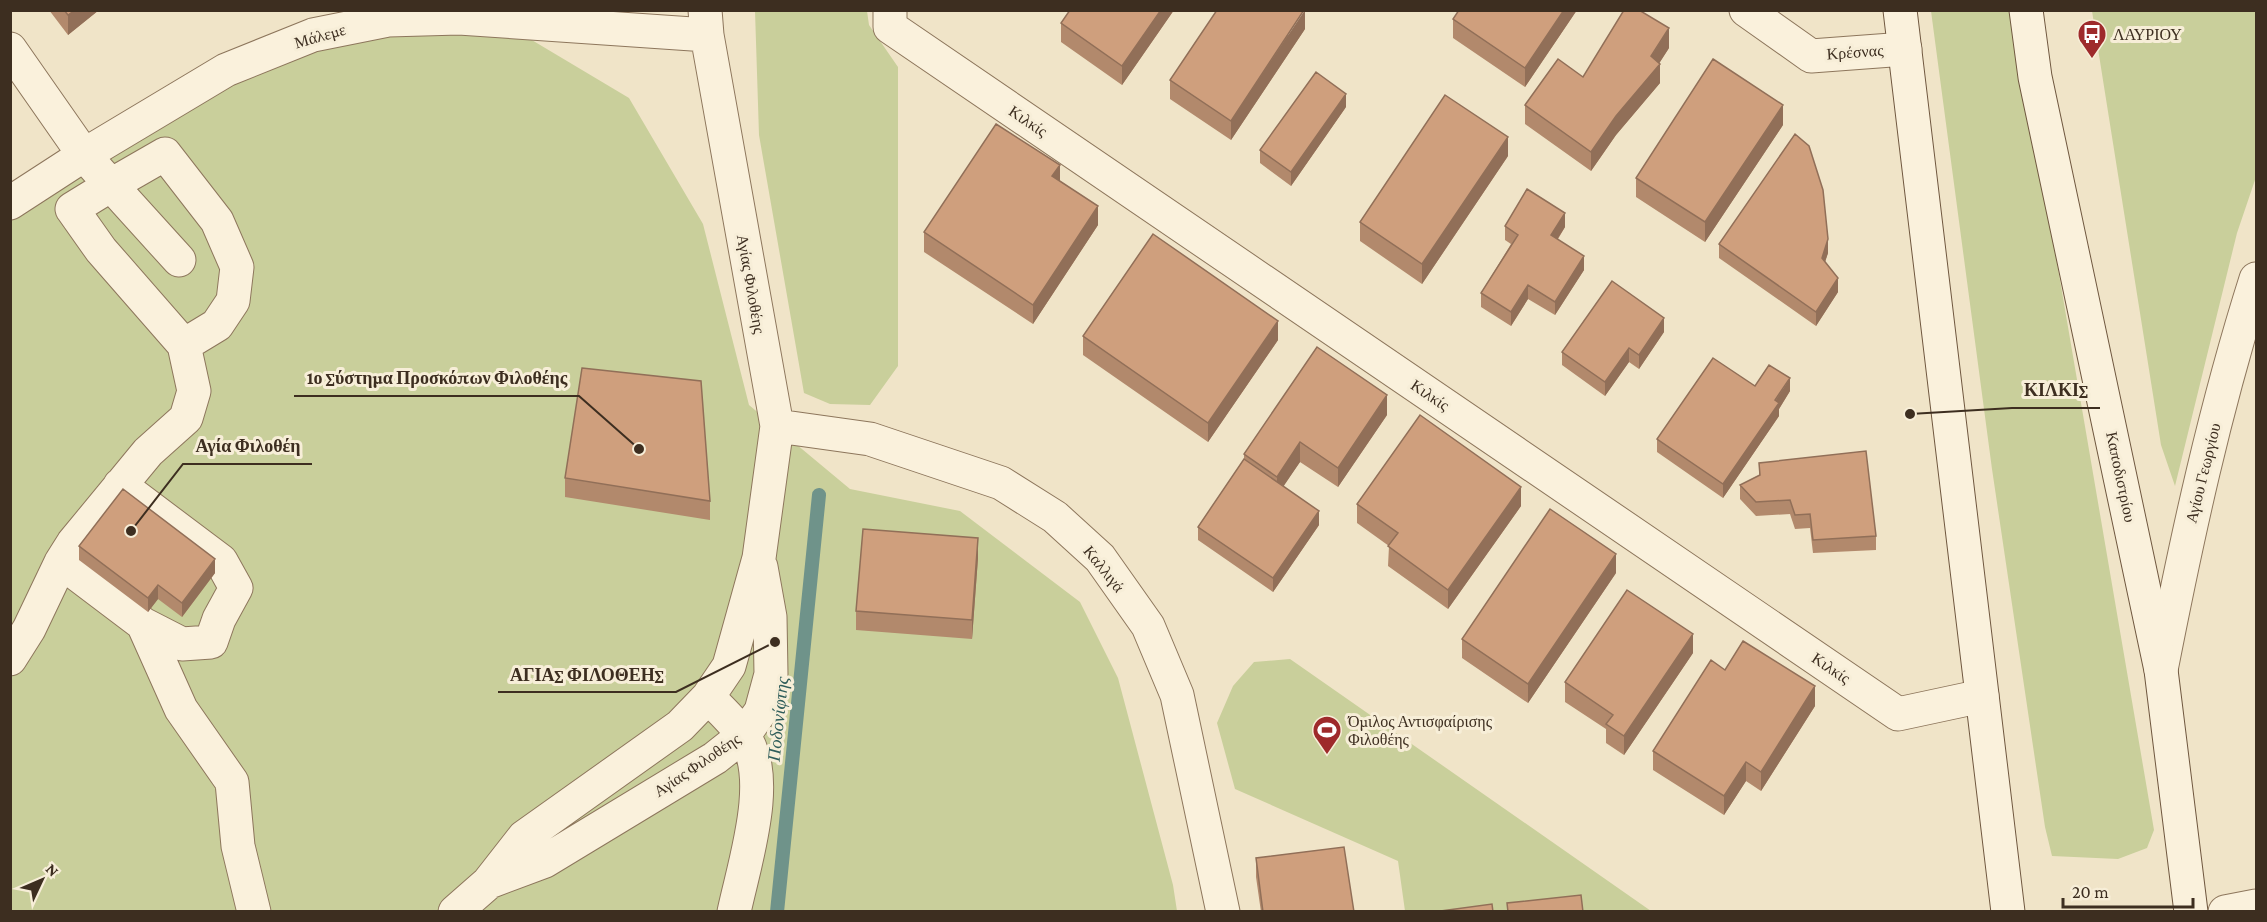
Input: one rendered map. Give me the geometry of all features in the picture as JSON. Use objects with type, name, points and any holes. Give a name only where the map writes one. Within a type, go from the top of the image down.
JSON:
[{"type":"street","name":"Κρέσνας","points":[[1746,10],[1811,56],[1905,48]]},
{"type":"street","points":[[1900,10],[2008,912]]},
{"type":"street","name":"Καποδιστρίου","points":[[2026,10],[2035,77],[2161,670],[2192,912]]},
{"type":"street","name":"Μάλεμε","points":[[10,203],[226,69],[313,35],[388,20],[700,19]]},
{"type":"street","name":"Αγίας Φιλοθέης","points":[[455,912],[488,883],[524,837],[680,726],[708,697],[729,666],[759,558],[777,426],[700,19]]},
{"type":"street","name":"Κιλκίς","points":[[890,19],[1898,714],[1982,696]]},
{"type":"street","points":[[10,49],[84,155],[179,260]]},
{"type":"street","points":[[10,659],[29,628],[60,562],[73,543],[148,452],[186,418],[194,391],[184,345],[101,250],[72,209],[165,154],[217,221],[237,267],[233,301],[217,325],[184,345]]},
{"type":"street","name":"Αγίου Γεωργίου","points":[[2161,670],[2190,525],[2230,360],[2256,279]]},
{"type":"street","name":"Καλλιγά","points":[[777,426],[870,439],[1001,483],[1055,517],[1100,558],[1148,626],[1177,695],[1223,912]]},
{"type":"street","points":[[60,562],[143,624],[182,645],[211,642],[219,619],[236,588],[221,561],[120,485]]},
{"type":"street","name":"Αγίας Φιλοθέης","points":[[488,883],[545,861],[715,758],[744,735],[761,711],[771,674],[770,616],[759,558]]},
{"type":"street","points":[[143,624],[181,709],[232,782],[238,846],[255,912]]},
{"type":"street","points":[[708,697],[744,735],[754,756],[757,779],[756,808],[734,912]]},
{"type":"street","points":[[2225,912],[2256,906]]},
{"type":"green space","points":[[755,11],[867,11],[869,25],[898,67],[898,366],[870,405],[830,404],[804,393],[759,135]]},
{"type":"green space","points":[[1931,11],[2014,11],[2154,830],[2147,848],[2118,859],[2052,856],[2045,827],[1992,469]]},
{"type":"green space","points":[[2092,11],[2256,11],[2256,177],[2237,233],[2175,486],[2161,445]]},
{"type":"green space","points":[[515,30],[629,98],[703,224],[749,405],[850,489],[960,511],[1080,602],[1118,678],[1173,885],[1177,911],[11,912],[11,219],[209,93],[363,34]]},
{"type":"green space","name":"Όμιλος Αντισφαίρισης Φιλοθέης","points":[[1290,659],[1651,911],[1405,911],[1398,861],[1235,789],[1217,723],[1233,686],[1254,662]]},
{"type":"building","points":[[64,10],[75,10],[68,15]]},
{"type":"building","points":[[1070,10],[1161,10],[1122,66],[1061,23]]},
{"type":"building","points":[[1217,10],[1304,10],[1231,121],[1170,80]]},
{"type":"building","points":[[1459,10],[1564,10],[1525,68],[1453,19]]},
{"type":"building","points":[[1624,10],[1639,10],[1669,28],[1651,56],[1660,64],[1616,116],[1591,152],[1525,105],[1558,59],[1583,77]]},
{"type":"building","points":[[1713,59],[1783,105],[1705,222],[1636,178]]},
{"type":"building","points":[[1316,72],[1346,94],[1291,172],[1260,150]]},
{"type":"building","points":[[1445,95],[1508,137],[1422,264],[1360,222]]},
{"type":"building","points":[[996,124],[1060,165],[1052,176],[1098,206],[1033,305],[924,232]]},
{"type":"building","points":[[1795,134],[1809,146],[1823,190],[1828,239],[1822,258],[1838,278],[1816,312],[1719,244]]},
{"type":"building","points":[[1527,189],[1565,213],[1551,235],[1584,256],[1555,302],[1528,285],[1511,312],[1481,293],[1518,235],[1505,226]]},
{"type":"building","points":[[1153,234],[1278,321],[1208,423],[1083,336]]},
{"type":"building","points":[[1612,281],[1664,318],[1639,355],[1629,348],[1605,382],[1562,352]]},
{"type":"building","points":[[1317,347],[1387,395],[1338,468],[1300,442],[1277,477],[1244,454]]},
{"type":"building","points":[[1713,358],[1755,386],[1769,365],[1790,378],[1775,400],[1779,403],[1723,484],[1657,439]]},
{"type":"building","points":[[582,368],[701,381],[710,501],[565,478]]},
{"type":"building","points":[[1420,415],[1521,487],[1448,590],[1388,546],[1398,533],[1357,504]]},
{"type":"building","points":[[1866,451],[1876,536],[1813,540],[1810,514],[1795,515],[1790,500],[1756,502],[1740,485],[1760,475],[1759,463]]},
{"type":"building","points":[[1244,459],[1319,511],[1273,578],[1198,527]]},
{"type":"building","points":[[123,489],[215,559],[182,603],[158,585],[148,598],[79,546]]},
{"type":"building","points":[[1550,509],[1616,554],[1528,684],[1462,639]]},
{"type":"building","points":[[863,529],[978,538],[972,620],[856,611]]},
{"type":"building","points":[[1627,590],[1693,634],[1624,736],[1606,724],[1613,715],[1565,682]]},
{"type":"building","points":[[1743,641],[1815,686],[1761,772],[1746,762],[1724,796],[1653,751],[1711,660],[1725,670]]},
{"type":"building","points":[[1344,847],[1354,912],[1263,912],[1256,858]]},
{"type":"building","points":[[1581,895],[1583,912],[1508,912],[1507,903]]},
{"type":"building","points":[[1492,904],[1493,912],[1433,912]]},
{"type":"waterway","name":"Ποδονίφτης","points":[[777,912],[819,495]]},
{"type":"place","name":"ΛΑΥΡΙΟΥ","points":[[2092,60]]},
{"type":"place","name":"ΚΙΛΚΙΣ","points":[[1910,414]]},
{"type":"place","name":"1ο Σύστημα Προσκόπων Φιλοθέης","points":[[639,449]]},
{"type":"place","name":"Αγία Φιλοθέη","points":[[131,531]]},
{"type":"place","name":"ΑΓΙΑΣ ΦΙΛΟΘΕΗΣ","points":[[775,642]]},
{"type":"place","name":"Όμιλος Αντισφαίρισης Φιλοθέης","points":[[1327,756]]}]
